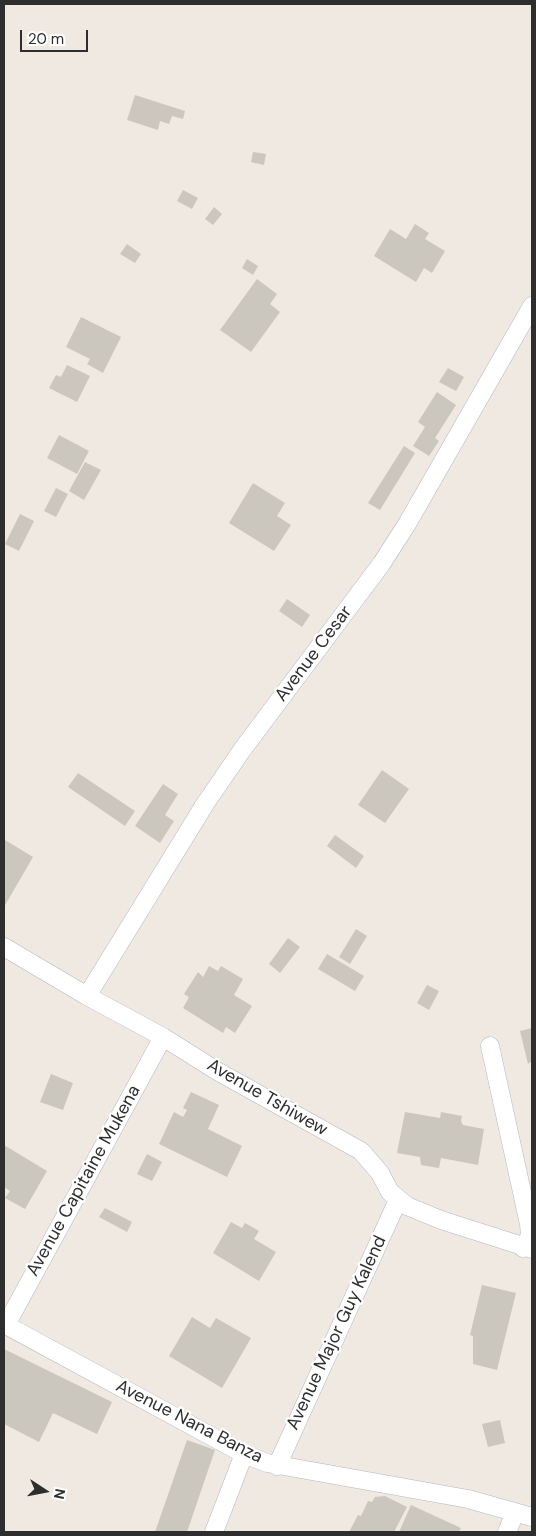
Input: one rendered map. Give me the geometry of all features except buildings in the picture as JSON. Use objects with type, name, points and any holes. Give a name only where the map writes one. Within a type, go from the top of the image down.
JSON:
[{"type":"street","name":"Avenue Cesar","points":[[87,996],[205,804],[242,750],[376,571],[397,539],[532,306]]},
{"type":"street","name":"Avenue Tshiwew","points":[[4,946],[87,996],[163,1037],[225,1075],[361,1151],[380,1173],[390,1192],[398,1200],[441,1220],[528,1248]]},
{"type":"street","name":"Avenue Capitaine Mukena","points":[[5,1325],[163,1037]]},
{"type":"street","points":[[490,1046],[529,1224],[528,1248]]},
{"type":"street","name":"Avenue Major Guy Kalend","points":[[277,1466],[398,1200]]},
{"type":"street","name":"Avenue Nana Banza","points":[[5,1325],[244,1454],[277,1466],[468,1499],[532,1518]]},
{"type":"street","points":[[214,1532],[244,1454]]},
{"type":"street","points":[[507,1532],[515,1513]]}]
